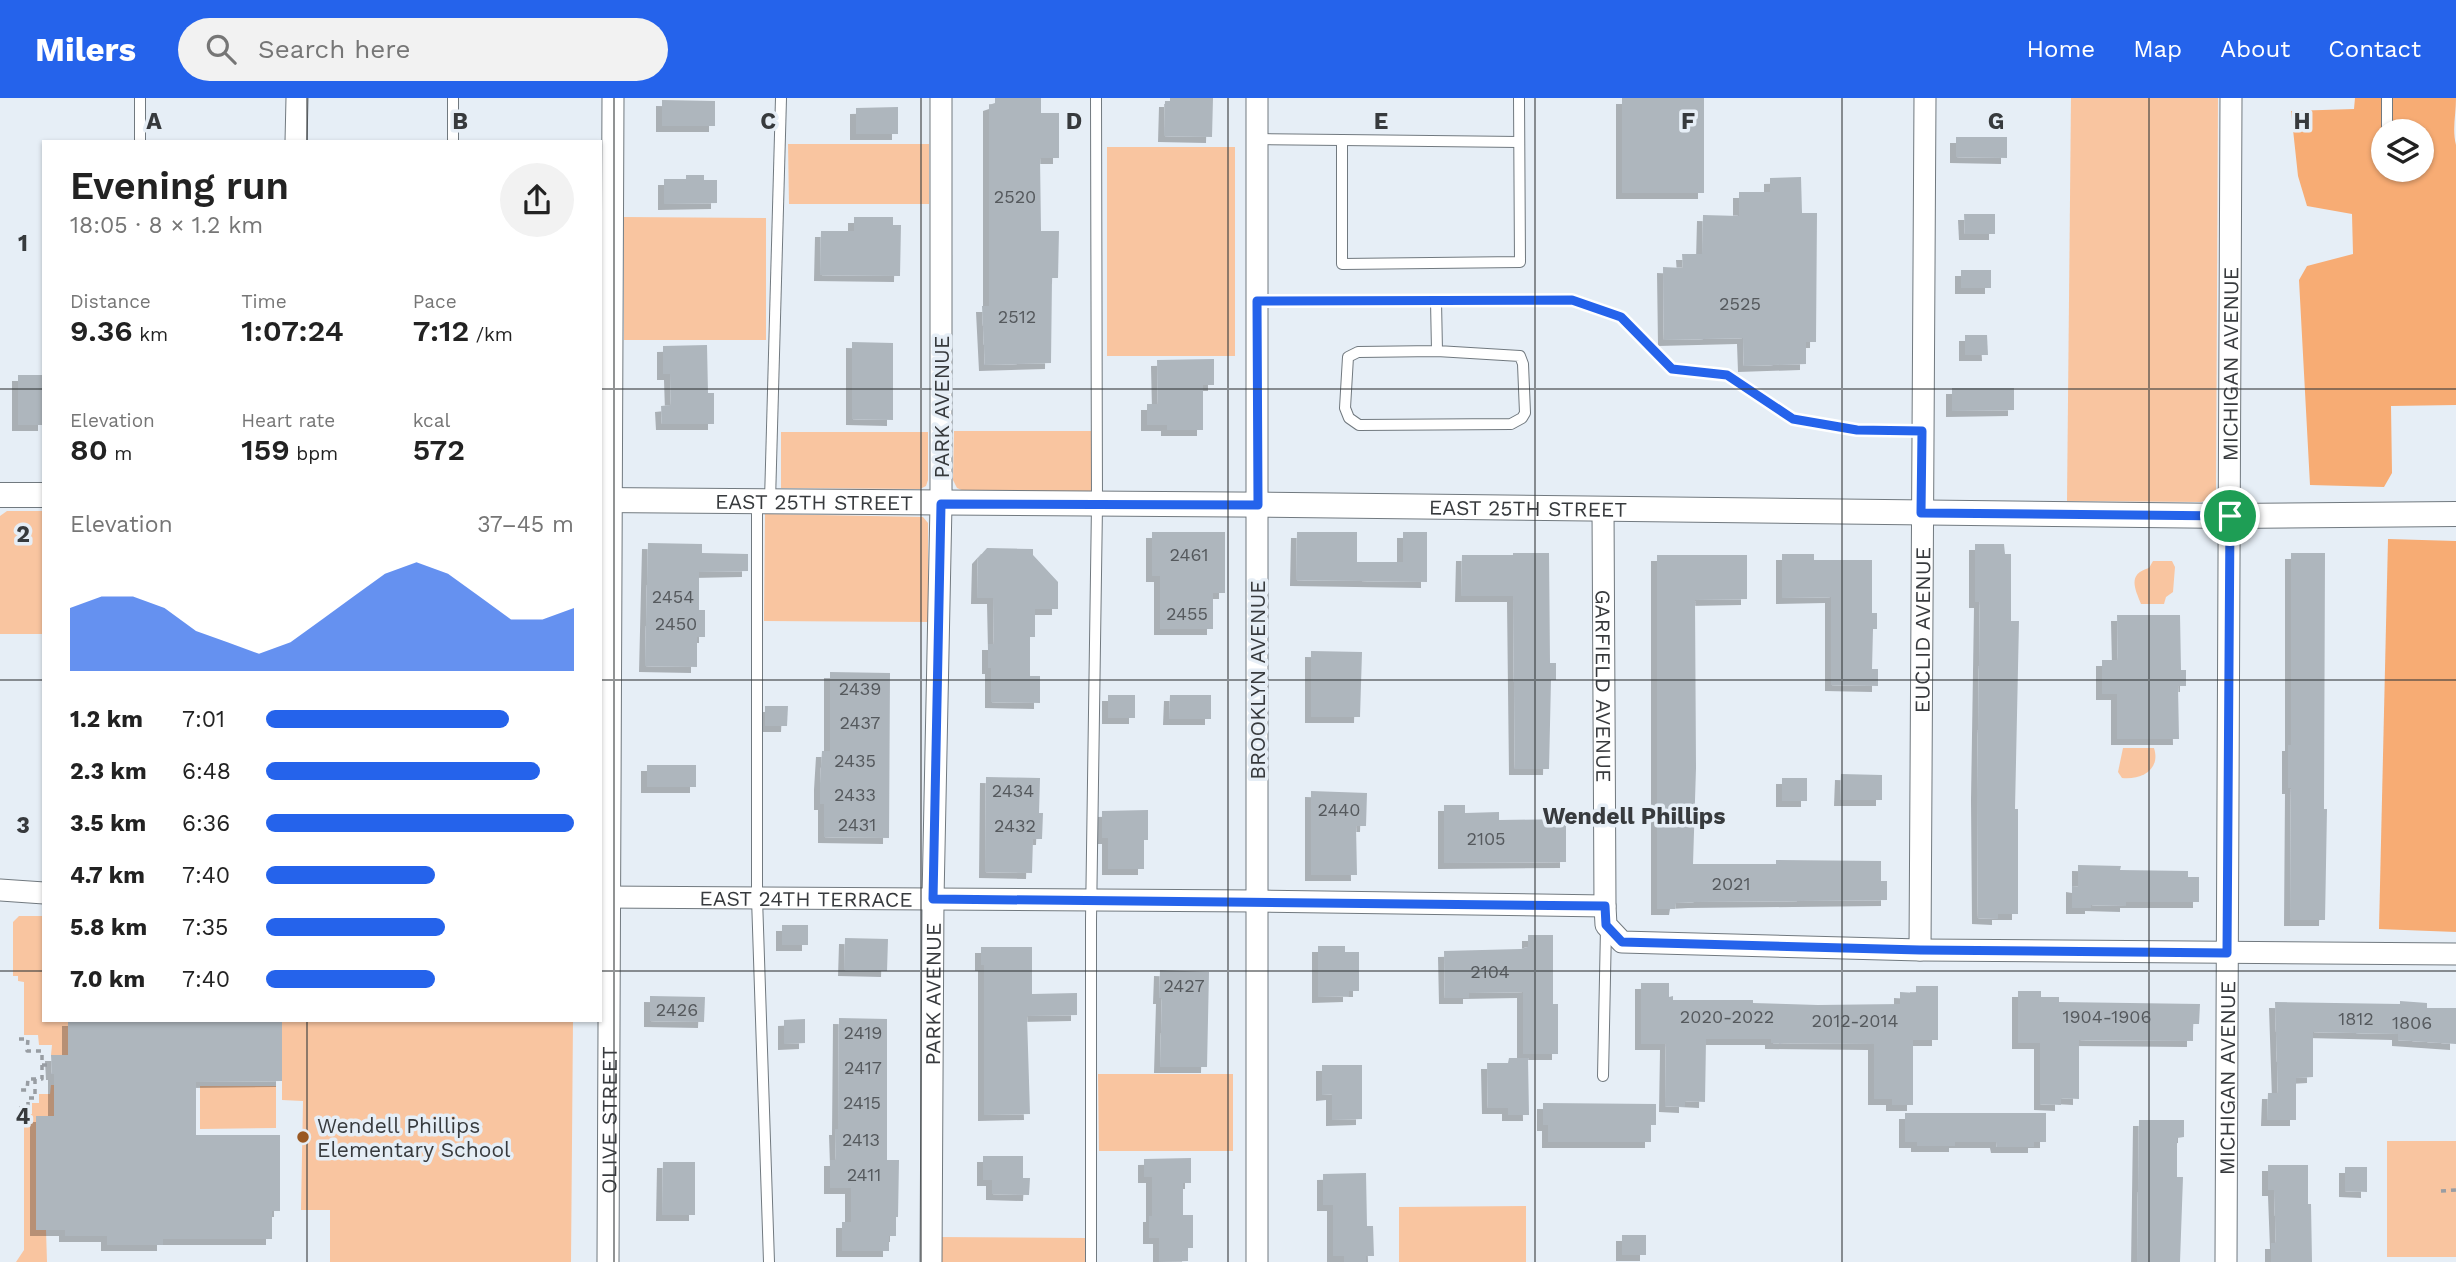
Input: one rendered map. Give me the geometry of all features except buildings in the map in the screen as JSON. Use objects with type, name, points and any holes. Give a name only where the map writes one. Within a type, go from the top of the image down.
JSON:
[{"type":"street","points":[[296,140],[297,98]]},
{"type":"street","name":"OLIVE STREET","points":[[608,1262],[605,500],[613,98]]},
{"type":"street","name":"PARK AVENUE","points":[[931,1262],[933,899],[941,504],[941,98]]},
{"type":"street","name":"BROOKLYN AVENUE","points":[[1257,98],[1257,1262]]},
{"type":"street","name":"EUCLID AVENUE","points":[[1920,950],[1924,98]]},
{"type":"street","name":"MICHIGAN AVENUE","points":[[2226,1262],[2231,98]]},
{"type":"street","points":[[0,495],[42,495]]},
{"type":"street","name":"EAST 25TH STREET","points":[[605,500],[2230,516],[2456,514]]},
{"type":"street","name":"GARFIELD AVENUE","points":[[1603,508],[1606,916]]},
{"type":"street","points":[[0,890],[42,893]]},
{"type":"street","name":"EAST 24TH TERRACE","points":[[605,897],[1257,901],[1606,916]]},
{"type":"street","points":[[1606,916],[1622,942],[1920,950],[2456,954]]},
{"type":"lane","points":[[140,98],[140,140]]},
{"type":"lane","points":[[453,98],[453,140]]},
{"type":"lane","points":[[769,1262],[757,898],[763,501],[781,98]]},
{"type":"lane","points":[[1091,1262],[1091,901],[1097,505],[1096,98]]},
{"type":"lane","points":[[1342,140],[1342,264],[1520,262],[1519,98]]},
{"type":"lane","points":[[2387,98],[2387,119]]},
{"type":"lane","points":[[1257,139],[1519,142]]},
{"type":"lane","points":[[1257,301],[1572,300],[1621,317],[1672,369],[1727,375],[1793,419],[1857,430],[1922,431]]},
{"type":"lane","points":[[1436,301],[1437,351]]},
{"type":"lane","points":[[1437,351],[1520,356],[1524,364],[1525,412],[1522,418],[1511,424],[1359,425],[1349,418],[1345,408],[1348,357],[1358,352],[1437,351]]},
{"type":"lane","points":[[1603,1076],[1606,916]]},
{"type":"path","points":[[19,1039],[28,1039],[27,1051],[42,1051],[42,1079],[28,1079],[27,1090],[19,1090]]},
{"type":"path","points":[[42,1065],[52,1065]]},
{"type":"path","points":[[19,1108],[28,1108],[28,1098],[35,1098],[35,1079]]},
{"type":"path","points":[[2441,1191],[2456,1191]]},
{"type":"shaded area","points":[[2071,98],[2218,98],[2216,491],[2208,500],[2067,501]]},
{"type":"shaded area","points":[[2355,98],[2456,98],[2456,405],[2391,406],[2392,473],[2384,487],[2310,485],[2299,280],[2307,266],[2353,254],[2352,214],[2307,206],[2298,176],[2291,111],[2354,109]]},
{"type":"shaded area","points":[[788,144],[929,144],[929,204],[789,204]]},
{"type":"shaded area","points":[[1107,147],[1235,147],[1235,356],[1107,356]]},
{"type":"shaded area","points":[[624,217],[766,218],[766,340],[624,340]]},
{"type":"shaded area","points":[[954,431],[1091,431],[1091,491],[964,491],[957,488],[953,480]]},
{"type":"shaded area","points":[[781,432],[928,432],[926,486],[920,489],[781,488]]},
{"type":"shaded area","points":[[7,511],[42,511],[42,634],[0,634],[0,516]]},
{"type":"shaded area","points":[[765,514],[923,517],[928,523],[928,622],[764,621]]},
{"type":"shaded area","points":[[2388,539],[2456,541],[2456,932],[2379,929]]},
{"type":"shaded area","points":[[2153,561],[2172,561],[2175,567],[2173,592],[2166,597],[2164,604],[2141,604],[2135,588],[2135,578],[2149,568]]},
{"type":"shaded area","points":[[2123,748],[2154,748],[2155,762],[2152,768],[2136,777],[2122,778],[2118,772]]},
{"type":"shaded area","points":[[19,916],[42,916],[42,1022],[68,1022],[68,1044],[101,1045],[101,1055],[51,1055],[52,1045],[39,1045],[38,1035],[24,1035],[24,982],[18,981],[18,976],[13,976],[13,922]]},
{"type":"shaded area","points":[[282,1022],[573,1022],[571,1262],[330,1262],[330,1210],[301,1210],[303,1101],[282,1100]]},
{"type":"shaded area","points":[[1098,1074],[1233,1074],[1233,1151],[1099,1151]]},
{"type":"shaded area","points":[[51,1085],[60,1085],[54,1116],[36,1117],[36,1230],[46,1230],[47,1262],[16,1262],[24,1250],[24,1114],[32,1114],[32,1103],[39,1103],[39,1094],[50,1094]]},
{"type":"shaded area","points":[[200,1086],[276,1086],[276,1128],[200,1129]]},
{"type":"shaded area","points":[[2387,1141],[2456,1141],[2456,1257],[2387,1257]]},
{"type":"shaded area","points":[[1526,1206],[1526,1262],[1399,1262],[1399,1207]]},
{"type":"shaded area","points":[[937,1237],[1086,1238],[1086,1262],[937,1262]]},
{"type":"place","name":"Wendell Phillips Elementary School","points":[[303,1137]]},
{"type":"district","name":"Wendell Phillips","points":[[1634,816]]},
{"type":"route","points":[[1572,300],[1621,317],[1672,369],[1727,375],[1793,419],[1857,430],[1922,431],[1921,513],[2230,516],[2227,953],[1920,950],[1622,942],[1606,925],[1605,906],[933,899],[941,504],[1258,505],[1257,301],[1572,300]]}]
